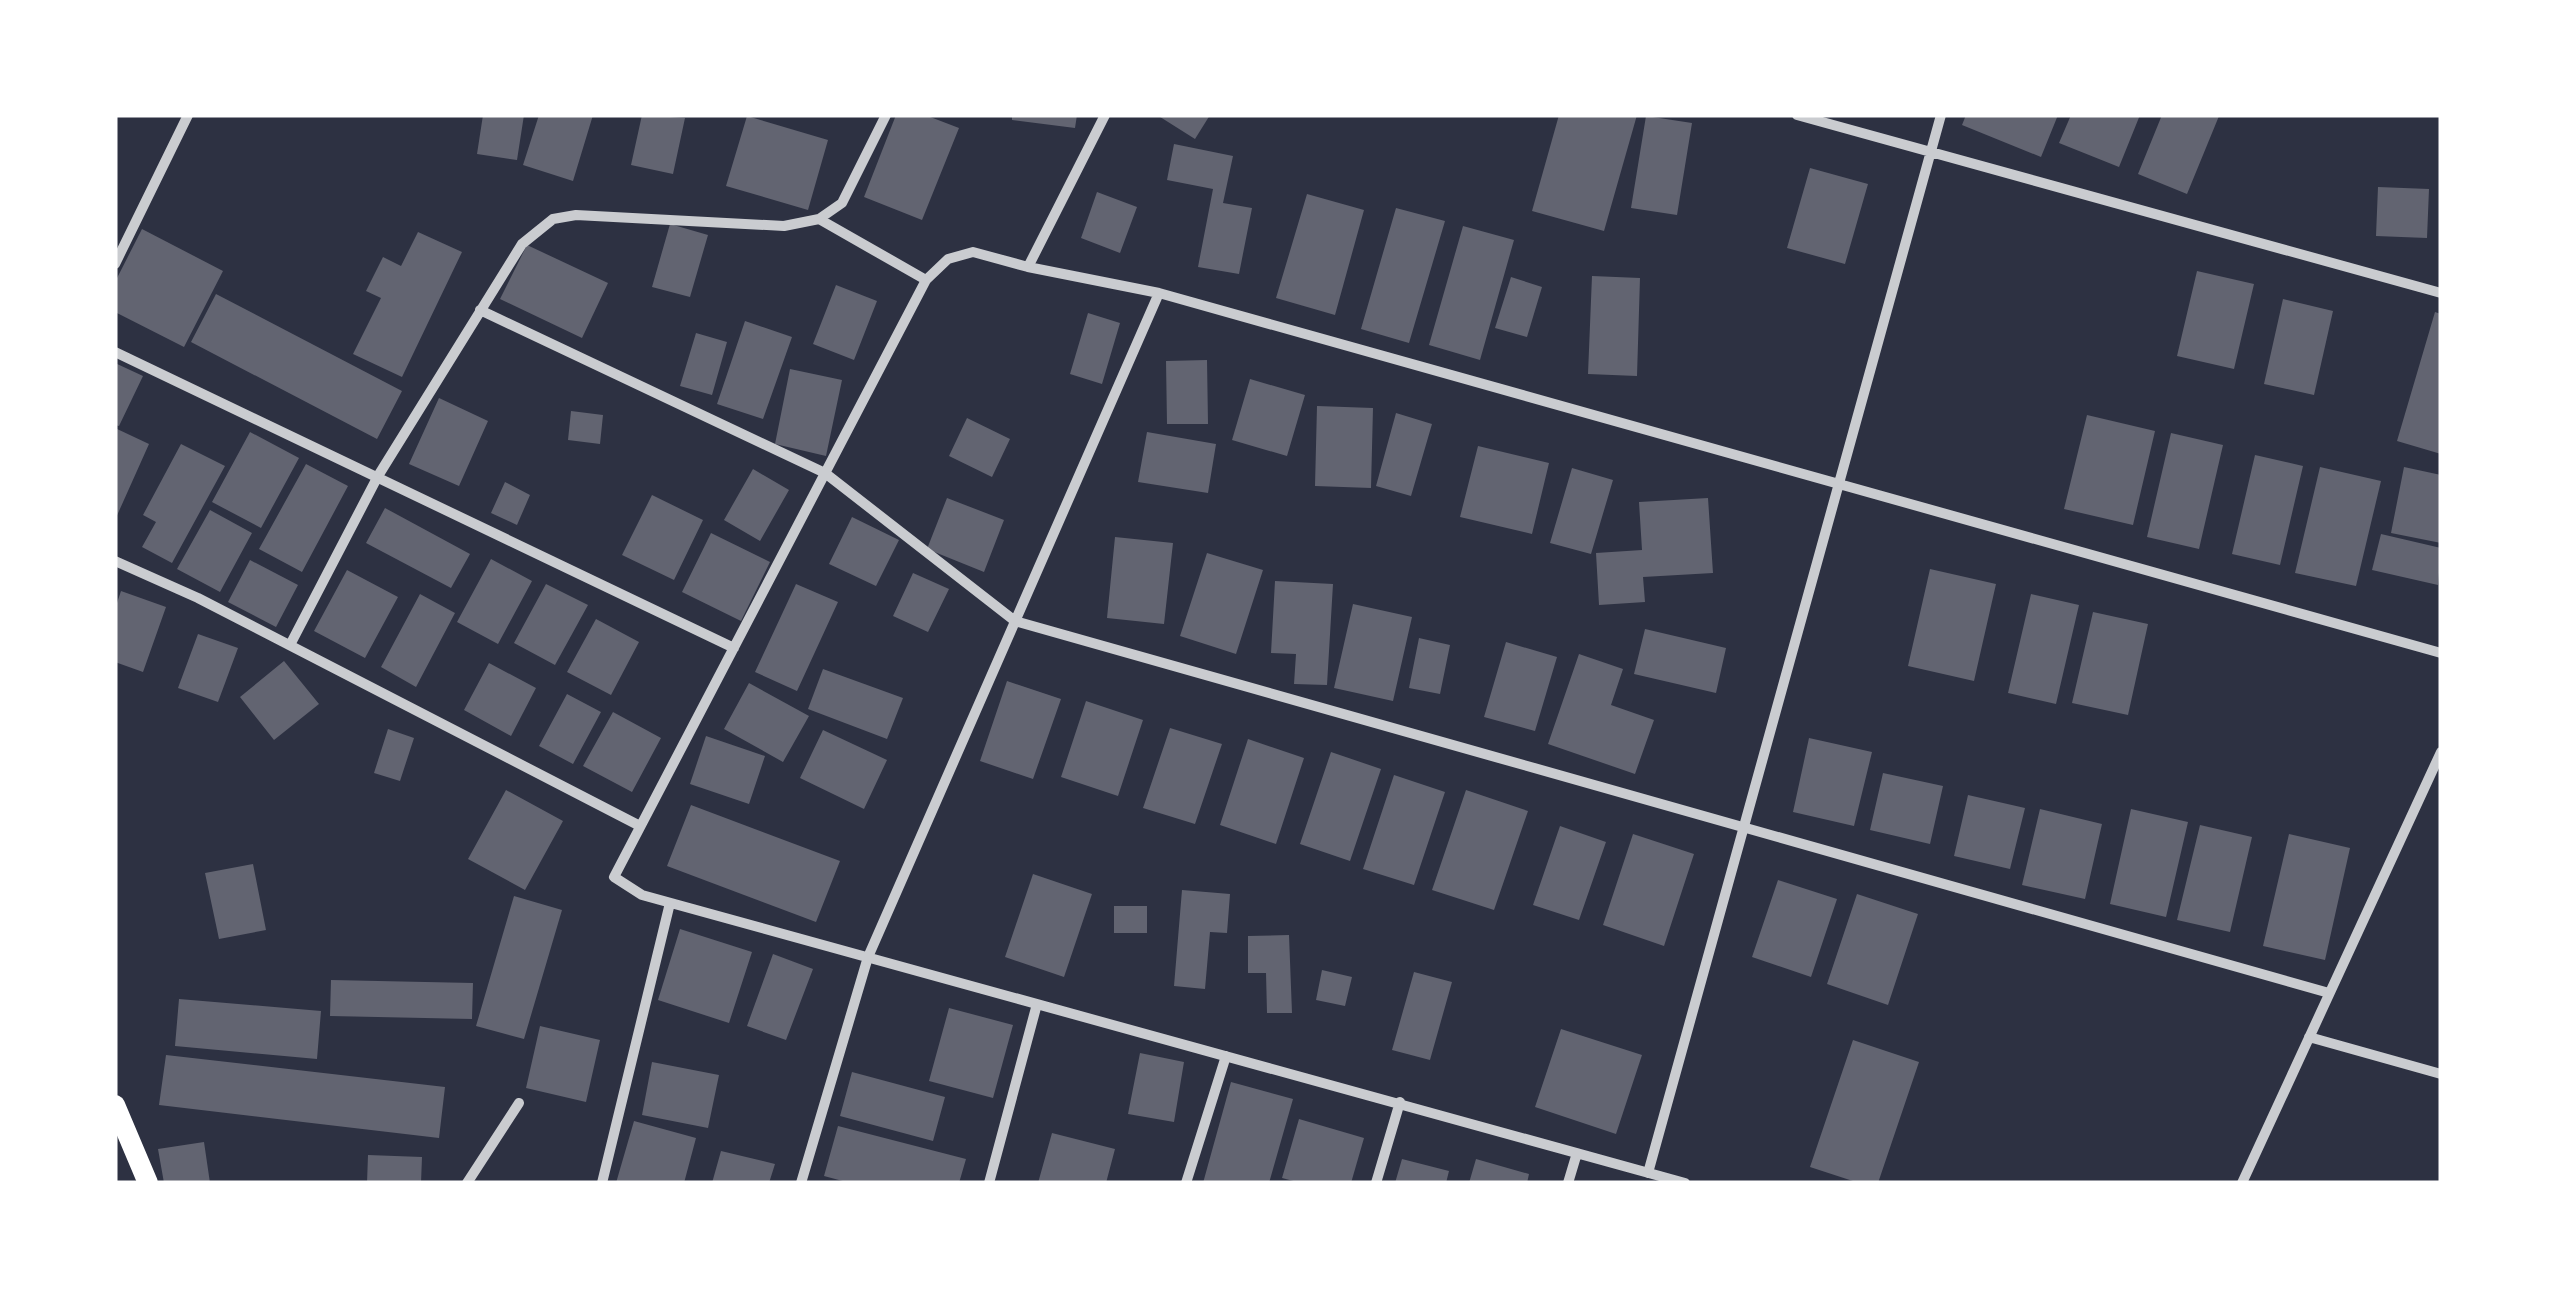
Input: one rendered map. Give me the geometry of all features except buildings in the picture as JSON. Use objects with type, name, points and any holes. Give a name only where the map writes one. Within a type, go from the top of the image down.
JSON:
[{"type":"main road","points":[[115,1105],[148,1183]]},
{"type":"street","points":[[115,264],[188,115]]},
{"type":"street","points":[[290,645],[378,476],[522,244],[553,219],[576,215],[784,226],[819,219],[842,202],[886,115]]},
{"type":"street","points":[[1028,267],[1105,115]]},
{"type":"street","points":[[1797,115],[2441,293]]},
{"type":"street","points":[[1648,1172],[1941,115]]},
{"type":"street","points":[[819,219],[926,280]]},
{"type":"street","points":[[1685,1183],[642,895],[614,877],[926,280],[948,258],[973,252],[1158,294],[2441,654]]},
{"type":"street","points":[[801,1183],[868,957],[1158,294]]},
{"type":"street","points":[[480,310],[825,473],[1015,622],[2329,993]]},
{"type":"street","points":[[115,352],[734,648]]},
{"type":"street","points":[[115,561],[198,598],[640,826]]},
{"type":"street","points":[[2242,1183],[2441,752]]},
{"type":"street","points":[[602,1183],[670,903]]},
{"type":"street","points":[[988,1183],[1037,1004]]},
{"type":"street","points":[[2309,1036],[2441,1074]]},
{"type":"street","points":[[1186,1183],[1226,1056]]},
{"type":"street","points":[[1376,1183],[1400,1102]]},
{"type":"street","points":[[468,1183],[519,1103]]},
{"type":"street","points":[[1568,1183],[1577,1153]]}]
